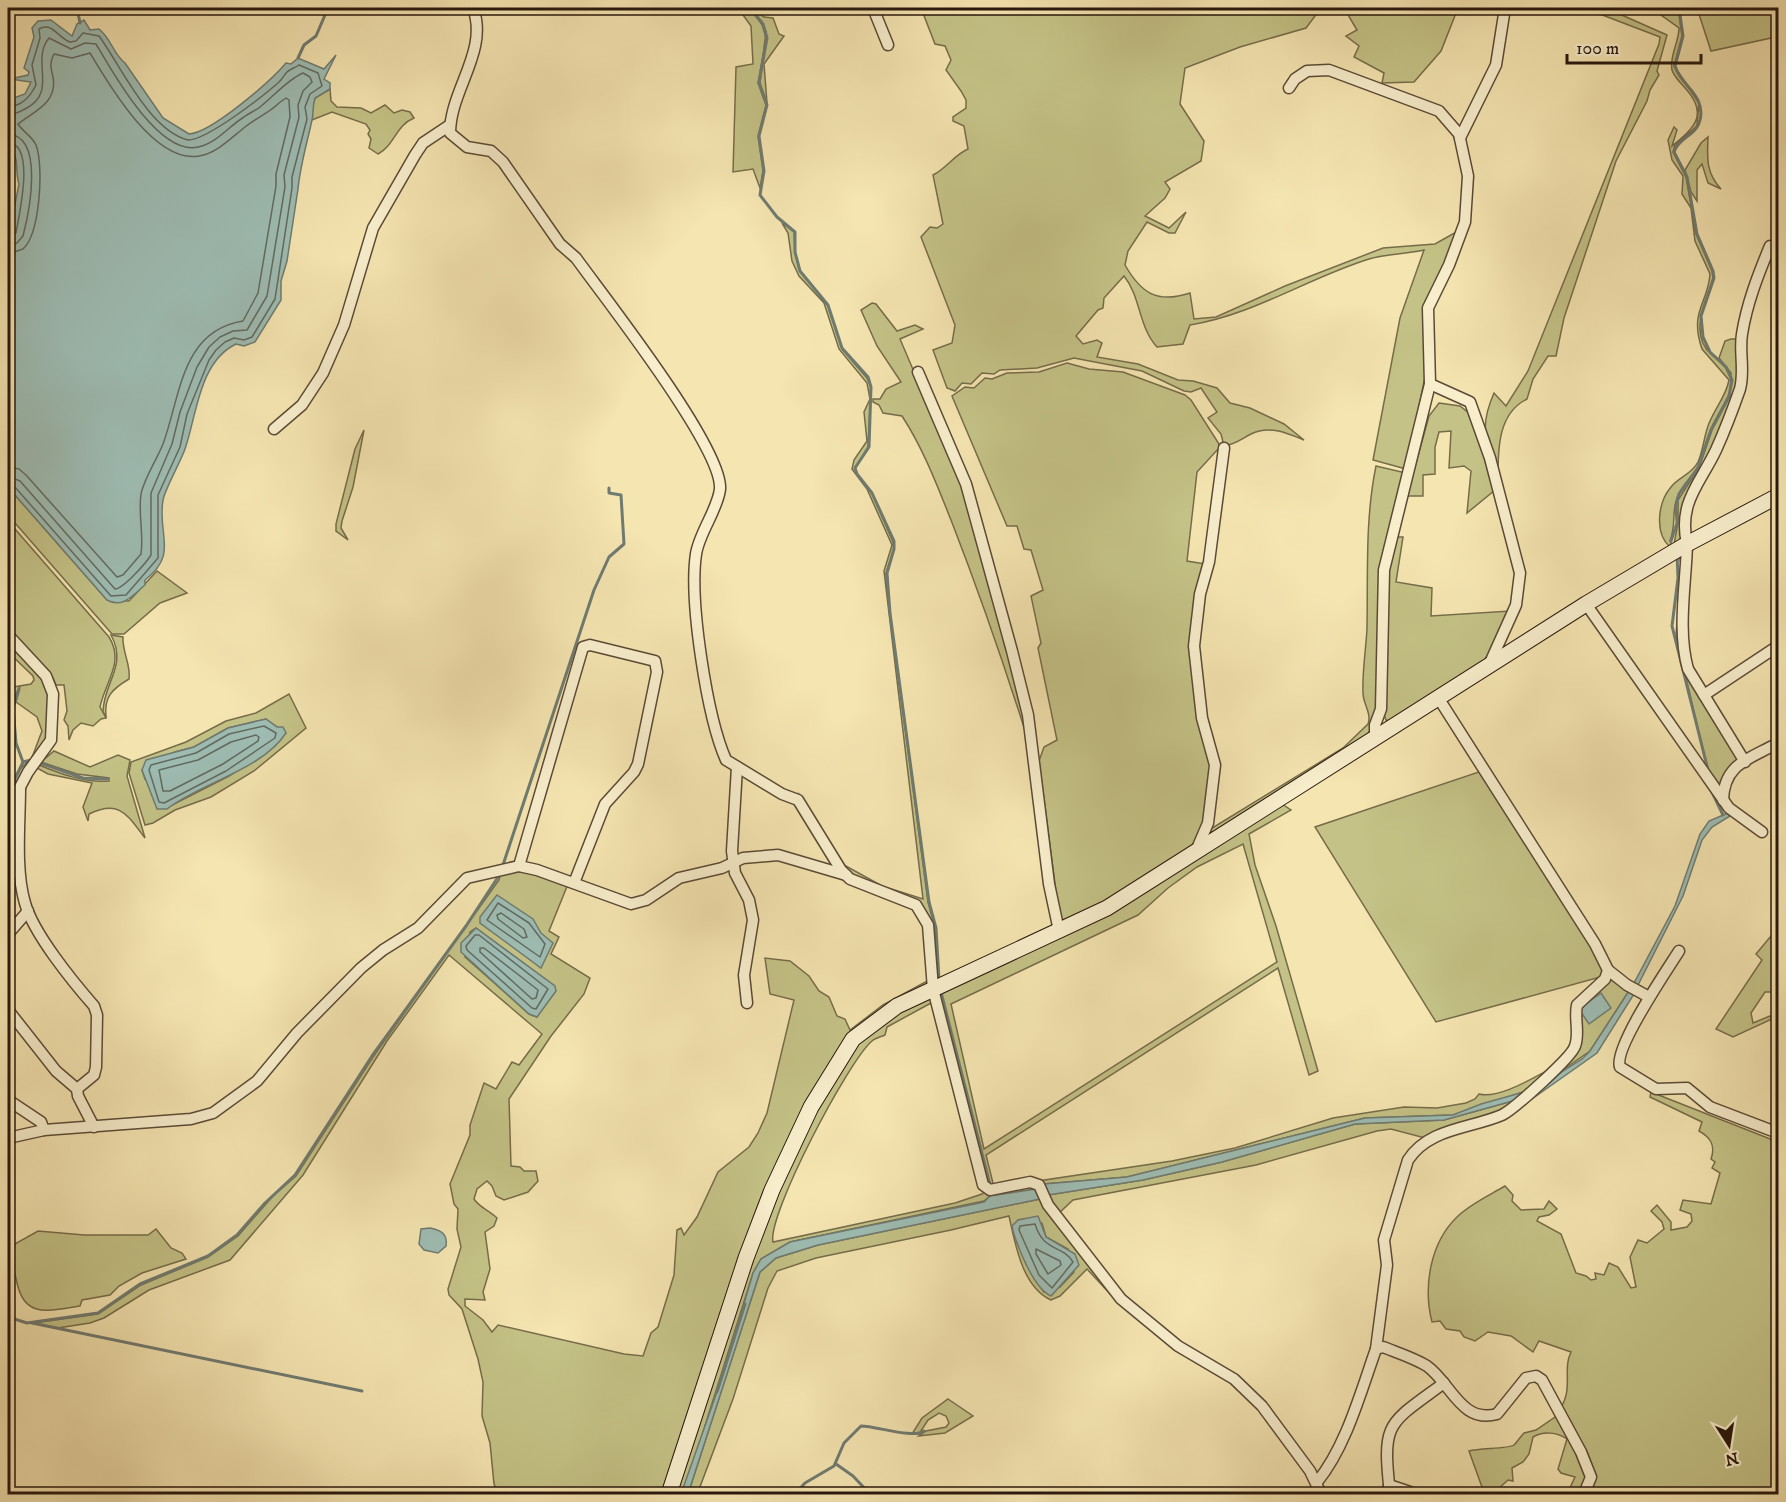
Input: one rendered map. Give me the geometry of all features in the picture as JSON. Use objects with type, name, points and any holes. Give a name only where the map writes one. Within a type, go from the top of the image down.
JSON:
[{"type":"street","points":[[473,8],[478,27],[477,39],[450,124],[450,133],[455,140],[467,147],[491,151],[503,162],[560,244],[576,258],[672,391],[711,461],[720,490],[696,553],[696,613],[715,726],[726,760],[798,800],[847,876]]},
{"type":"street","points":[[873,8],[888,45]]},
{"type":"street","points":[[1461,138],[1496,65],[1505,8]]},
{"type":"street","points":[[1289,88],[1295,79],[1307,71],[1329,70],[1439,111],[1461,138],[1469,182],[1467,210],[1449,265],[1428,308],[1430,384],[1383,570],[1381,709],[1375,725],[1375,739]]},
{"type":"street","points":[[274,429],[302,405],[322,373],[344,325],[373,228],[415,155],[423,143],[450,124]]},
{"type":"street","points":[[1745,762],[1688,669],[1683,647],[1687,544],[1684,530],[1694,486],[1717,448],[1739,391],[1742,374],[1742,333],[1754,285],[1770,246]]},
{"type":"street","points":[[918,372],[966,484],[1012,651],[1028,715],[1049,884],[1059,931]]},
{"type":"street","points":[[1430,384],[1470,402],[1490,458],[1520,573],[1516,605],[1488,668]]},
{"type":"street","points":[[1196,853],[1208,823],[1215,765],[1202,718],[1194,662],[1195,637],[1200,594],[1209,562],[1224,448]]},
{"type":"street","points":[[669,1494],[746,1257],[772,1190],[811,1107],[853,1039],[886,1012],[1107,908],[1586,604],[1687,544],[1779,495]]},
{"type":"street","points":[[1586,604],[1726,804],[1737,817],[1762,832]]},
{"type":"street","points":[[8,635],[46,676],[53,694],[51,740],[8,810]]},
{"type":"street","points":[[519,866],[583,647],[590,645],[624,655],[651,659],[656,661],[657,672],[638,764],[634,772],[605,804],[574,883]]},
{"type":"street","points":[[1704,695],[1779,646]]},
{"type":"street","points":[[1439,699],[1594,944],[1608,970],[1645,995]]},
{"type":"street","points":[[1726,804],[1725,778],[1731,770],[1779,743]]},
{"type":"street","points":[[736,767],[732,851],[735,873],[749,900],[753,920],[744,975],[747,1003]]},
{"type":"street","points":[[20,788],[21,886],[28,911],[56,958],[94,1006],[97,1015],[96,1068],[94,1075],[77,1089]]},
{"type":"street","points":[[8,1138],[44,1130],[191,1119],[213,1113],[257,1081],[297,1033],[361,968],[382,950],[418,928],[460,884],[475,875],[519,866],[631,904],[637,904],[679,878],[722,868],[743,858],[778,855],[796,858],[847,876],[916,905],[923,913],[928,925],[933,989],[983,1185],[990,1190],[1030,1182],[1039,1185],[1044,1197],[1121,1299],[1178,1346],[1234,1379],[1248,1391],[1276,1422],[1317,1482],[1321,1494]]},
{"type":"street","points":[[8,934],[28,911]]},
{"type":"street","points":[[1679,951],[1645,995],[1621,1054],[1620,1067],[1656,1089],[1687,1088],[1710,1107],[1779,1133]]},
{"type":"street","points":[[1317,1482],[1331,1463],[1364,1388],[1376,1349],[1387,1265],[1384,1240],[1408,1160],[1415,1150],[1442,1133],[1503,1115],[1562,1065],[1576,1044],[1577,1005],[1605,979],[1608,970]]},
{"type":"street","points":[[8,1010],[56,1071],[77,1089],[82,1106],[94,1127]]},
{"type":"street","points":[[8,1100],[41,1122],[44,1130]]},
{"type":"street","points":[[1376,1349],[1383,1347],[1426,1366],[1466,1409],[1482,1416],[1497,1414],[1526,1378],[1536,1376],[1542,1380],[1592,1477],[1584,1494]]},
{"type":"street","points":[[1416,1494],[1389,1490],[1385,1446],[1388,1431],[1396,1419],[1444,1383]]},
{"type":"shaded area","points":[[738,8],[749,8],[762,24],[766,38],[758,83],[766,105],[758,136],[763,171],[760,188],[753,169],[733,172],[736,67],[753,64],[751,26]]},
{"type":"shaded area","points":[[751,8],[764,17],[773,18],[779,34],[784,36],[764,64],[767,103],[760,83],[766,31]]},
{"type":"shaded area","points":[[921,8],[1321,8],[1306,28],[1240,47],[1185,68],[1180,104],[1204,141],[1201,161],[1165,182],[1170,189],[1165,198],[1145,216],[1169,228],[1186,212],[1175,233],[1169,233],[1147,222],[1128,251],[1125,265],[1137,283],[1151,294],[1168,297],[1190,293],[1194,319],[1216,317],[1285,286],[1383,248],[1435,244],[1458,231],[1429,298],[1425,377],[1406,469],[1373,460],[1400,318],[1424,250],[1376,257],[1346,267],[1258,305],[1190,325],[1183,344],[1157,347],[1146,330],[1134,293],[1124,276],[1104,298],[1103,308],[1098,310],[1076,336],[1083,344],[1097,340],[1102,343],[1097,357],[1138,364],[1178,380],[1193,381],[1217,388],[1230,403],[1250,408],[1284,424],[1304,440],[1278,431],[1264,430],[1224,446],[1221,434],[1208,418],[1217,412],[1201,388],[1191,392],[1184,391],[1142,371],[1074,358],[1037,368],[1000,370],[994,374],[982,373],[971,384],[962,383],[955,391],[947,388],[933,350],[952,343],[955,325],[921,237],[930,227],[937,228],[943,224],[933,175],[968,149],[964,126],[953,121],[953,117],[966,108],[966,100],[946,70],[951,60],[945,46],[935,44]]},
{"type":"shaded area","points":[[1344,8],[1458,8],[1441,51],[1414,82],[1382,83],[1384,73],[1354,57],[1359,46],[1346,36],[1357,30]]},
{"type":"shaded area","points":[[1584,8],[1606,8],[1667,35],[1657,71],[1659,75],[1616,161],[1564,318],[1556,356],[1548,356],[1533,379],[1527,399],[1511,413],[1502,431],[1498,475],[1486,434],[1485,425],[1489,406],[1494,393],[1506,406],[1528,371],[1659,44],[1660,37]]},
{"type":"shaded area","points":[[1651,8],[1678,8],[1682,36],[1674,66],[1699,103],[1697,126],[1675,145],[1673,152],[1686,177],[1696,234],[1712,271],[1713,278],[1701,318],[1701,337],[1705,347],[1727,369],[1731,381],[1728,396],[1710,430],[1698,466],[1678,496],[1670,547],[1665,541],[1660,526],[1663,501],[1671,487],[1698,462],[1708,426],[1729,380],[1702,349],[1697,325],[1710,274],[1695,241],[1691,208],[1682,194],[1683,176],[1672,160],[1668,140],[1674,127],[1677,130],[1672,146],[1687,133],[1696,120],[1697,106],[1672,70],[1671,65],[1679,28]]},
{"type":"shaded area","points":[[1697,8],[1778,8],[1778,54],[1776,37],[1711,51]]},
{"type":"shaded area","points":[[330,89],[331,101],[337,107],[361,108],[371,113],[385,105],[394,113],[402,110],[410,112],[414,118],[403,125],[388,146],[378,154],[369,148],[370,130],[366,124],[332,112],[312,120],[311,109],[315,98]]},
{"type":"shaded area","points":[[1708,137],[1710,171],[1721,189],[1708,183],[1702,164],[1697,170],[1697,201],[1691,192],[1685,170],[1701,143]]},
{"type":"shaded area","points":[[782,223],[794,232],[795,252],[800,271],[828,306],[842,349],[867,378],[871,387],[868,447],[855,468],[857,475],[872,493],[893,542],[894,549],[886,573],[928,902],[935,928],[937,985],[927,915],[847,872],[798,793],[844,865],[882,886],[923,899],[884,571],[892,545],[867,489],[852,469],[854,460],[867,441],[864,412],[870,399],[867,383],[839,349],[824,303],[799,276],[792,261],[788,233]]},
{"type":"shaded area","points":[[872,303],[876,304],[897,331],[915,325],[923,329],[900,339],[964,489],[1010,652],[1027,737],[981,601],[929,467],[902,416],[883,413],[879,405],[873,402],[873,399],[880,399],[886,389],[901,382],[877,346],[861,310]]},
{"type":"shaded area","points":[[1738,339],[1738,383],[1710,452],[1691,484],[1687,498],[1683,539],[1674,544],[1678,523],[1678,500],[1699,468],[1712,430],[1730,396],[1731,373],[1719,358],[1725,341]]},
{"type":"shaded area","points":[[1067,363],[1089,369],[1123,372],[1185,395],[1191,400],[1219,444],[1219,448],[1197,472],[1187,561],[1206,564],[1193,630],[1212,761],[1204,826],[1195,849],[1129,891],[1063,923],[1059,915],[1039,761],[1044,747],[1057,740],[1038,648],[1041,643],[1031,596],[1043,590],[1031,550],[1024,549],[1017,526],[1007,526],[952,396],[965,387],[974,388],[985,378],[992,379],[1007,373],[1039,372]]},
{"type":"shaded area","points":[[1439,403],[1460,406],[1470,414],[1495,490],[1467,513],[1471,471],[1464,466],[1449,468],[1451,431],[1439,432],[1435,447],[1435,474],[1423,475],[1423,496],[1407,496],[1429,416]]},
{"type":"shaded area","points":[[364,430],[353,487],[342,521],[341,528],[348,540],[336,531],[336,524],[355,449]]},
{"type":"shaded area","points":[[1376,466],[1406,473],[1381,571],[1379,710],[1369,733],[1213,832],[1209,830],[1343,748],[1368,724],[1369,716],[1363,697],[1363,677],[1367,628],[1369,526]]},
{"type":"shaded area","points":[[8,487],[107,600],[129,601],[157,571],[187,593],[160,603],[124,634],[112,634],[8,515]]},
{"type":"shaded area","points":[[8,521],[109,637],[113,646],[115,664],[100,707],[106,718],[93,726],[81,723],[73,730],[69,740],[68,726],[64,720],[67,711],[64,685],[56,685],[53,678],[8,631]]},
{"type":"shaded area","points":[[1396,537],[1403,537],[1396,582],[1432,588],[1431,616],[1510,611],[1487,661],[1390,721],[1386,720],[1383,712],[1389,571]]},
{"type":"shaded area","points":[[1682,570],[1681,648],[1738,760],[1720,788],[1709,776],[1676,635]]},
{"type":"shaded area","points":[[111,635],[123,637],[129,679],[110,694],[106,704],[106,716],[103,712],[104,702],[117,656]]},
{"type":"shaded area","points":[[8,637],[50,688],[50,733],[8,807],[9,794],[14,780],[21,768],[31,760],[42,731],[37,717],[16,702],[20,686],[13,700],[8,702],[8,688],[31,684],[34,680],[33,676],[8,652]]},
{"type":"shaded area","points":[[289,694],[306,728],[254,771],[211,797],[175,810],[145,825],[129,773],[131,762],[186,742],[226,721],[256,713]],"holes":[[[266,719],[277,727],[265,753],[229,776],[172,805],[145,779],[142,770],[175,752],[194,747],[228,728]]]},
{"type":"shaded area","points":[[54,751],[90,767],[118,755],[130,760],[127,776],[145,838],[128,816],[116,809],[108,808],[89,814],[88,821],[83,807],[92,783],[48,774],[37,768],[39,765],[64,775],[91,781],[109,781],[109,778],[77,774],[41,762]]},
{"type":"shaded area","points":[[1480,769],[1602,961],[1604,976],[1436,1022],[1315,827],[1479,772]]},
{"type":"shaded area","points":[[1282,804],[1291,810],[1249,834],[1255,865],[1276,926],[1318,1071],[1309,1075],[1278,968],[986,1155],[994,1187],[989,1187],[937,994]],"holes":[[[1243,844],[1277,962],[984,1149],[951,1004],[1138,915],[1168,888],[1197,867]]]},
{"type":"shaded area","points":[[528,872],[568,884],[549,931],[559,937],[551,954],[590,978],[584,994],[551,1036],[509,1099],[511,1166],[520,1167],[524,1171],[536,1171],[538,1181],[528,1192],[504,1200],[496,1196],[487,1181],[477,1189],[474,1199],[497,1218],[494,1226],[485,1232],[490,1269],[483,1292],[485,1300],[465,1299],[465,1306],[483,1320],[492,1332],[498,1325],[624,1354],[643,1356],[651,1333],[658,1327],[674,1275],[677,1230],[681,1228],[684,1235],[697,1217],[718,1172],[749,1147],[767,1113],[794,1000],[770,994],[765,958],[790,961],[809,976],[819,991],[829,997],[837,1016],[845,1019],[850,1030],[883,1005],[929,980],[926,986],[869,1020],[779,1160],[666,1494],[499,1494],[494,1484],[490,1443],[482,1416],[483,1382],[478,1359],[462,1309],[449,1295],[448,1289],[461,1247],[457,1229],[458,1209],[454,1204],[450,1184],[470,1135],[470,1125],[484,1083],[496,1089],[512,1062],[519,1065],[542,1034],[449,955],[387,1041],[303,1175],[230,1260],[149,1290],[104,1318],[90,1323],[58,1328],[33,1323],[98,1314],[141,1285],[208,1257],[238,1236],[273,1196],[296,1176],[373,1057],[499,880],[501,873]],"holes":[[[476,928],[554,986],[537,1017],[529,1014],[465,957],[470,932]]]},
{"type":"shaded area","points":[[1776,930],[1778,932],[1778,992],[1765,992],[1751,1013],[1753,1023],[1770,1016],[1772,1019],[1733,1037],[1716,1029],[1762,960],[1756,954]]},
{"type":"shaded area","points":[[1610,979],[1629,991],[1590,1051],[1544,1083],[1570,1061],[1581,1036],[1578,1011]]},
{"type":"shaded area","points":[[930,997],[931,1003],[887,1027],[885,1035],[872,1041],[846,1077],[796,1172],[775,1226],[773,1242],[955,1203],[985,1191],[1032,1185],[1036,1189],[990,1196],[984,1201],[790,1242],[761,1259],[753,1273],[693,1464],[681,1494],[676,1494],[765,1229],[782,1185],[819,1104],[857,1043],[891,1017]]},
{"type":"shaded area","points":[[1560,1064],[1526,1091],[1453,1115],[1365,1118],[1127,1177],[1044,1184],[1038,1181],[1172,1161],[1235,1148],[1333,1118],[1404,1107],[1437,1108],[1466,1103],[1475,1099],[1479,1094],[1488,1095],[1509,1090]]},
{"type":"shaded area","points":[[1651,1092],[1778,1142],[1778,1494],[1585,1494],[1593,1477],[1560,1409],[1566,1394],[1567,1366],[1571,1352],[1539,1341],[1533,1352],[1511,1336],[1488,1332],[1475,1341],[1464,1337],[1460,1331],[1446,1329],[1440,1321],[1432,1322],[1429,1309],[1429,1280],[1440,1239],[1462,1212],[1505,1186],[1513,1195],[1512,1201],[1521,1210],[1544,1209],[1549,1201],[1557,1209],[1549,1215],[1539,1217],[1537,1221],[1561,1234],[1576,1273],[1591,1280],[1596,1279],[1595,1273],[1604,1275],[1609,1263],[1618,1267],[1631,1288],[1636,1287],[1630,1257],[1638,1240],[1647,1243],[1664,1229],[1662,1222],[1651,1211],[1657,1205],[1671,1222],[1671,1230],[1687,1227],[1692,1221],[1691,1214],[1680,1210],[1683,1200],[1711,1204],[1720,1173],[1712,1168],[1715,1162],[1711,1159],[1712,1146],[1709,1139],[1699,1131],[1702,1122],[1650,1097]]},
{"type":"shaded area","points":[[1516,1100],[1501,1114],[1425,1138],[1391,1129],[1377,1131],[1256,1165],[1073,1200],[1059,1213],[1048,1195],[1143,1180],[1222,1162],[1355,1124],[1444,1120]]},
{"type":"shaded area","points":[[1040,1199],[1112,1296],[1087,1269],[1060,1296],[1051,1300],[1041,1294],[1033,1285],[1021,1263],[1009,1216],[816,1258],[777,1271],[768,1288],[733,1399],[698,1492],[688,1494],[760,1272],[776,1258],[818,1245]],"holes":[[[1026,1219],[1042,1223],[1046,1237],[1068,1249],[1074,1272],[1060,1287],[1044,1292],[1025,1262],[1018,1242],[1018,1220]]]},
{"type":"shaded area","points":[[156,1229],[171,1248],[182,1253],[186,1259],[142,1273],[119,1286],[110,1295],[82,1300],[80,1306],[41,1310],[26,1303],[21,1295],[9,1252],[13,1245],[38,1231],[84,1235],[148,1235]]},
{"type":"shaded area","points":[[948,1399],[973,1416],[945,1433],[919,1436],[926,1431],[946,1427],[949,1423],[946,1416],[939,1413],[928,1420],[919,1434],[912,1434],[922,1418]]},
{"type":"shaded area","points":[[1558,1415],[1589,1477],[1581,1494],[1567,1494],[1575,1477],[1561,1473],[1558,1469],[1567,1439],[1550,1433],[1533,1437],[1529,1454],[1523,1462],[1512,1468],[1513,1481],[1508,1480],[1497,1490],[1482,1487],[1469,1451],[1514,1445],[1524,1433],[1536,1430]]},
{"type":"water","points":[[51,20],[72,36],[77,24],[84,20],[90,30],[99,29],[163,118],[189,134],[225,116],[268,82],[286,63],[291,64],[298,58],[324,69],[336,55],[324,79],[330,83],[330,89],[314,101],[313,117],[300,172],[287,261],[281,281],[281,300],[255,342],[244,346],[236,344],[224,352],[214,363],[207,376],[185,449],[163,500],[164,552],[161,561],[155,571],[145,580],[145,585],[128,600],[118,603],[107,600],[8,487],[8,240],[19,184],[15,154],[8,146],[8,100],[25,94],[31,82],[10,79],[28,75],[29,72],[24,68],[34,37],[32,28],[38,21]]},
{"type":"water","points":[[266,719],[277,727],[283,727],[286,733],[262,757],[196,791],[167,809],[157,809],[142,770],[146,760],[194,747],[228,728]]},
{"type":"water","points":[[1728,813],[1730,816],[1712,827],[1702,840],[1683,896],[1637,987],[1633,985],[1675,906],[1700,834],[1709,821]]},
{"type":"water","points":[[497,895],[533,919],[541,933],[553,943],[541,968],[480,923],[480,917]]},
{"type":"water","points":[[476,928],[555,986],[556,991],[537,1017],[529,1014],[461,952],[461,943]]},
{"type":"water","points":[[1629,991],[1634,994],[1597,1053],[1529,1101],[1516,1100],[1444,1120],[1355,1124],[1222,1162],[1143,1180],[1048,1195],[1044,1184],[1127,1177],[1365,1118],[1453,1115],[1481,1104],[1535,1089],[1582,1059],[1590,1051]]},
{"type":"water","points":[[1601,993],[1611,1008],[1589,1024],[1579,1009]]},
{"type":"water","points":[[1036,1189],[1040,1199],[818,1245],[776,1258],[760,1272],[688,1494],[681,1494],[724,1372],[753,1273],[761,1259],[790,1242],[984,1202],[990,1196]]},
{"type":"water","points":[[1038,1216],[1046,1237],[1075,1254],[1079,1265],[1051,1296],[1039,1285],[1027,1267],[1012,1226],[1018,1220]]},
{"type":"water","points":[[430,1228],[440,1231],[446,1238],[446,1246],[438,1253],[424,1250],[419,1244],[421,1229]]},
{"type":"waterway","points":[[77,8],[80,23]]},
{"type":"waterway","points":[[298,58],[304,45],[316,36],[328,8]]},
{"type":"waterway","points":[[750,8],[763,24],[767,38],[759,83],[767,105],[759,136],[764,171],[760,195],[777,217],[795,232],[795,252],[800,271],[828,305],[842,348],[868,377],[871,387],[869,447],[855,468],[872,493],[894,541],[887,573],[890,613],[929,902],[936,928],[939,979]]},
{"type":"waterway","points":[[1671,541],[1677,523],[1676,506],[1679,494],[1698,468],[1711,430],[1729,396],[1732,380],[1726,367],[1710,352],[1703,337],[1701,316],[1714,278],[1713,271],[1697,234],[1687,177],[1674,152],[1679,143],[1698,125],[1701,111],[1696,97],[1675,66],[1683,36],[1679,8]]},
{"type":"waterway","points":[[503,865],[594,590],[609,557],[624,544],[621,495],[609,493],[609,488]]},
{"type":"waterway","points":[[1677,554],[1678,578],[1672,626],[1708,770]]},
{"type":"waterway","points":[[19,689],[13,708],[16,743],[23,762]]},
{"type":"waterway","points":[[8,793],[23,762],[31,760]]},
{"type":"waterway","points":[[40,763],[83,778],[107,779]]},
{"type":"waterway","points":[[1711,790],[1723,815]]},
{"type":"waterway","points":[[8,1317],[27,1323],[98,1313],[140,1284],[208,1256],[237,1235],[265,1203],[295,1175],[372,1056],[466,926],[500,874]]},
{"type":"waterway","points":[[941,992],[990,1185]]},
{"type":"waterway","points":[[717,1392],[745,1304]]},
{"type":"waterway","points":[[32,1323],[362,1391]]},
{"type":"waterway","points":[[795,1494],[805,1483],[834,1466],[844,1443],[861,1426],[912,1434],[924,1431]]},
{"type":"waterway","points":[[836,1464],[853,1476],[870,1494]]}]
